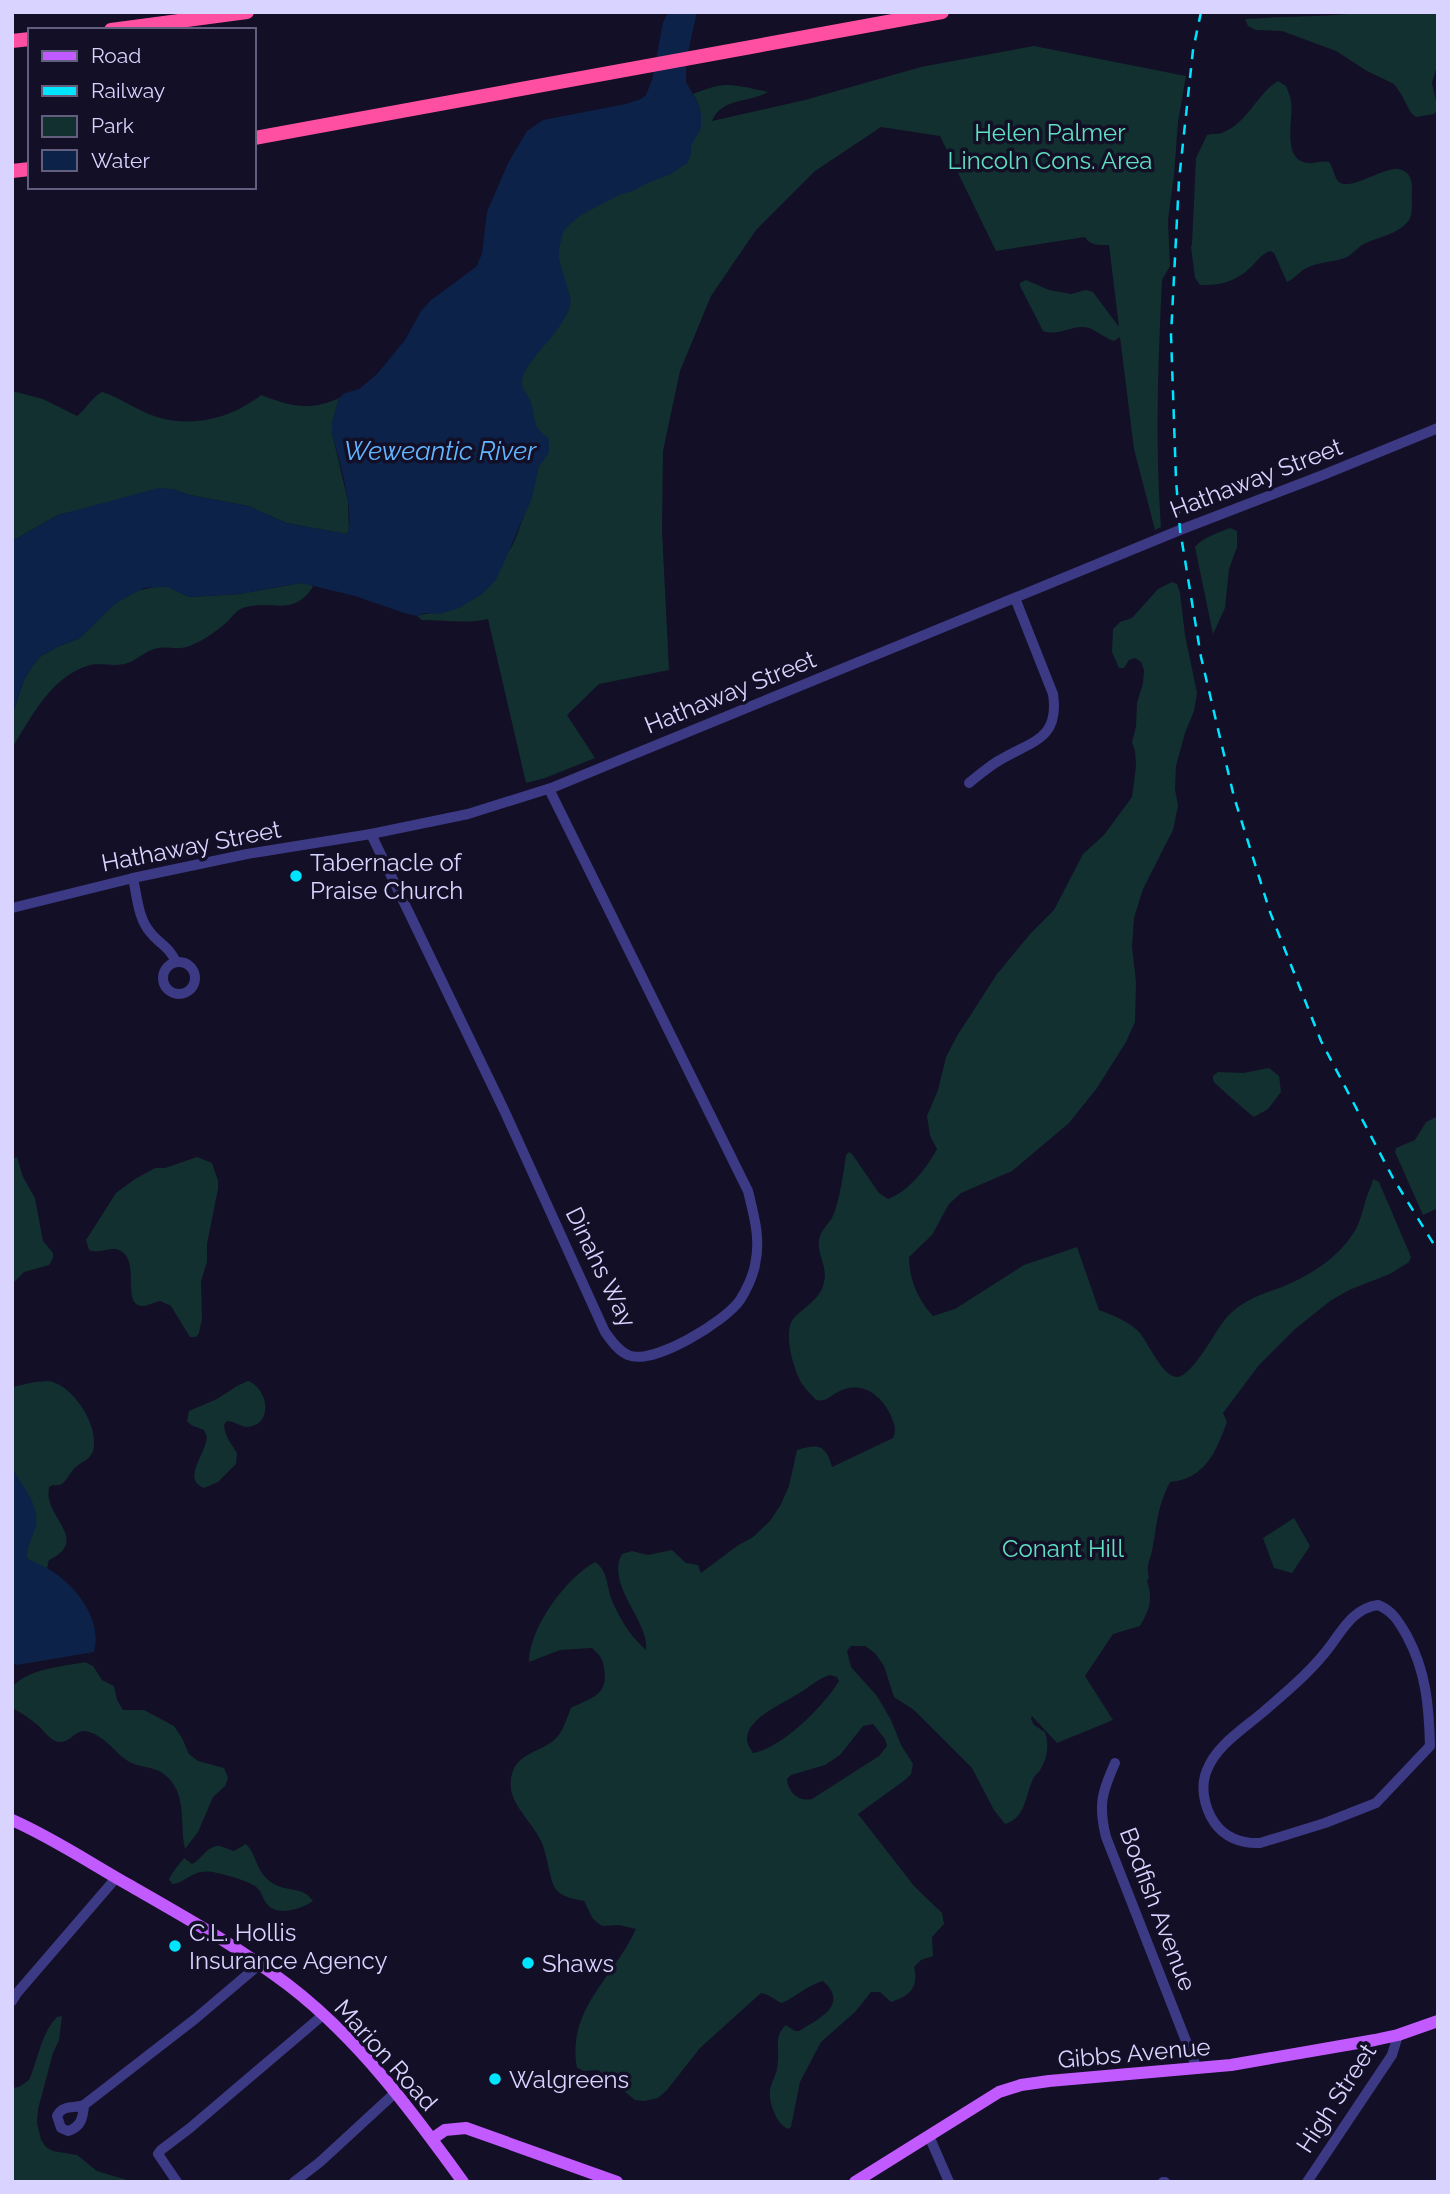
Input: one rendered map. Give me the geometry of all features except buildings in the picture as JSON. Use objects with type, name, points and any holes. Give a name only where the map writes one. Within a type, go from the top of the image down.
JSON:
[{"type":"highway","points":[[125,28],[247,12]]},
{"type":"highway","points":[[256,138],[942,12]]},
{"type":"main road","name":"Marion Road","points":[[12,1820],[211,1932],[260,1964],[343,2034],[396,2092],[463,2182]]},
{"type":"main road","name":"Gibbs Avenue","points":[[855,2182],[990,2097],[1021,2085],[1197,2069],[1275,2058],[1398,2035],[1438,2021]]},
{"type":"main road","points":[[432,2138],[452,2128],[466,2128],[617,2182]]},
{"type":"street","name":"Hathaway Street","points":[[12,908],[133,878],[468,814],[549,789],[1438,428]]},
{"type":"street","points":[[969,783],[1001,759],[1032,745],[1048,729],[1053,718],[1053,694],[1015,598]]},
{"type":"street","name":"Dinahs Way","points":[[370,834],[505,1110],[605,1332],[626,1354],[643,1357],[670,1349],[708,1329],[739,1301],[755,1267],[757,1222],[748,1191],[549,789]]},
{"type":"street","points":[[133,878],[143,921],[151,934],[172,952],[176,962]]},
{"type":"street","points":[[1378,1605],[1388,1609],[1414,1649],[1425,1685],[1434,1746],[1376,1803],[1325,1823],[1260,1843],[1235,1840],[1225,1834],[1209,1814],[1205,1799],[1203,1785],[1206,1772],[1218,1752],[1319,1661],[1357,1612],[1367,1607],[1378,1605]]},
{"type":"street","name":"Bodfish Avenue","points":[[1115,1763],[1104,1788],[1100,1804],[1101,1819],[1197,2069]]},
{"type":"street","points":[[12,2001],[116,1878]]},
{"type":"street","points":[[84,2105],[195,2019],[260,1964]]},
{"type":"street","points":[[177,2182],[158,2154],[323,2015]]},
{"type":"street","name":"High Street","points":[[1307,2182],[1392,2055],[1398,2035]]},
{"type":"street","points":[[293,2182],[320,2162],[396,2092]]},
{"type":"street","points":[[929,2136],[950,2182]]},
{"type":"green space","points":[[1438,12],[1438,62],[1432,83],[1438,110],[1434,114],[1416,117],[1394,84],[1336,51],[1282,31],[1256,30],[1248,26],[1245,19],[1339,15]]},
{"type":"green space","name":"Helen Palmer Lincoln Cons. Area","points":[[1034,46],[1186,76],[1178,122],[1168,220],[1170,266],[1162,280],[1158,373],[1161,527],[1155,530],[1134,449],[1120,337],[1114,341],[1083,327],[1043,331],[1020,286],[1020,283],[1026,280],[1049,290],[1071,294],[1086,290],[1093,292],[1119,327],[1109,245],[1092,243],[1085,237],[996,251],[940,136],[881,127],[815,171],[756,230],[711,296],[680,371],[663,451],[662,531],[669,670],[599,684],[567,715],[595,758],[526,783],[488,619],[464,622],[422,620],[417,616],[454,609],[474,596],[512,546],[526,511],[492,509],[549,242],[699,105],[693,94],[715,86],[727,85],[768,92],[722,108],[712,121],[805,100],[921,67]]},
{"type":"green space","points":[[1278,81],[1286,86],[1290,98],[1291,146],[1299,160],[1307,163],[1329,162],[1338,181],[1343,184],[1358,182],[1393,169],[1403,170],[1412,182],[1411,217],[1399,229],[1362,245],[1347,257],[1309,267],[1287,282],[1274,253],[1270,251],[1235,279],[1215,285],[1200,285],[1195,278],[1191,247],[1196,158],[1207,135],[1222,133],[1240,122],[1264,93]]},
{"type":"green space","points":[[12,391],[43,399],[77,416],[102,392],[157,417],[185,421],[225,415],[261,395],[306,406],[339,398],[332,433],[348,501],[349,531],[346,534],[286,523],[248,506],[172,489],[58,515],[12,541]]},
{"type":"green space","points":[[1230,528],[1237,531],[1237,547],[1229,569],[1225,608],[1213,634],[1195,547],[1206,538]]},
{"type":"green space","name":"Conant Hill","points":[[1172,582],[1177,584],[1197,693],[1176,766],[1175,789],[1178,806],[1173,830],[1143,889],[1134,918],[1132,947],[1136,982],[1135,1022],[1126,1042],[1097,1088],[1069,1123],[1012,1171],[961,1193],[949,1204],[932,1235],[909,1257],[915,1289],[933,1316],[955,1309],[1024,1265],[1077,1247],[1099,1310],[1136,1329],[1166,1372],[1177,1377],[1190,1369],[1227,1317],[1239,1306],[1304,1277],[1342,1248],[1358,1225],[1373,1179],[1379,1182],[1411,1257],[1409,1262],[1390,1274],[1349,1290],[1330,1301],[1294,1330],[1259,1365],[1223,1413],[1227,1422],[1218,1444],[1201,1470],[1182,1480],[1170,1482],[1160,1508],[1148,1564],[1150,1604],[1146,1614],[1140,1626],[1113,1634],[1085,1676],[1113,1720],[1057,1743],[1032,1716],[1034,1725],[1045,1732],[1046,1756],[1033,1779],[1021,1812],[1012,1821],[1005,1824],[994,1810],[972,1768],[914,1710],[894,1697],[884,1666],[875,1653],[865,1646],[851,1646],[847,1651],[851,1667],[877,1696],[913,1764],[911,1774],[905,1780],[858,1814],[914,1886],[942,1913],[944,1924],[932,1937],[933,1956],[921,1960],[914,1967],[914,1985],[908,1994],[891,2002],[880,1992],[871,1992],[855,2012],[821,2042],[800,2082],[791,2127],[788,2129],[776,2117],[770,2095],[777,2068],[778,2037],[786,2025],[799,2031],[828,2010],[833,1997],[823,1981],[782,2003],[761,1993],[700,2048],[658,2098],[635,2100],[598,2070],[584,2071],[577,2068],[575,2047],[585,2011],[636,1929],[619,1925],[602,1926],[593,1919],[584,1901],[557,1891],[541,1841],[515,1801],[511,1784],[512,1774],[519,1762],[553,1741],[562,1730],[571,1708],[592,1698],[601,1690],[605,1677],[603,1665],[592,1648],[560,1650],[529,1662],[535,1634],[561,1592],[595,1562],[604,1573],[621,1620],[646,1650],[642,1628],[619,1578],[618,1566],[622,1554],[632,1551],[648,1555],[672,1550],[686,1563],[698,1565],[701,1573],[753,1537],[770,1521],[789,1486],[797,1450],[820,1448],[827,1454],[832,1467],[893,1438],[894,1424],[887,1408],[869,1391],[861,1388],[845,1389],[827,1399],[816,1400],[807,1390],[793,1361],[789,1341],[791,1324],[822,1288],[825,1271],[819,1240],[835,1212],[846,1155],[849,1152],[852,1154],[879,1193],[888,1199],[903,1191],[922,1172],[937,1149],[930,1136],[927,1116],[938,1090],[946,1057],[957,1036],[997,974],[1054,910],[1083,854],[1104,835],[1132,797],[1136,766],[1132,742],[1144,670],[1141,662],[1135,658],[1129,660],[1124,668],[1119,668],[1112,652],[1113,629],[1120,622],[1132,618],[1158,589]],"holes":[[[830,1675],[837,1677],[839,1681],[813,1713],[789,1735],[753,1753],[747,1736],[751,1726],[771,1710]],[[873,1724],[887,1746],[879,1756],[812,1799],[799,1798],[792,1792],[787,1779],[791,1775],[825,1765],[840,1755],[863,1726]]]},
{"type":"green space","points":[[301,583],[311,584],[313,587],[298,602],[282,606],[256,605],[243,608],[211,635],[188,646],[158,648],[128,663],[92,665],[74,672],[52,689],[43,700],[12,748],[12,715],[24,680],[33,665],[41,656],[80,638],[116,603],[135,591],[160,586],[189,597],[239,594]]},
{"type":"green space","points":[[1269,1068],[1279,1076],[1281,1092],[1268,1109],[1254,1117],[1213,1080],[1213,1076],[1218,1072],[1243,1073]]},
{"type":"green space","points":[[1438,1116],[1438,1208],[1423,1215],[1395,1152],[1396,1148],[1415,1140],[1426,1122]]},
{"type":"green space","points":[[17,1157],[23,1177],[35,1198],[43,1241],[53,1253],[53,1258],[49,1265],[24,1272],[12,1284],[12,1159]]},
{"type":"green space","points":[[197,1157],[212,1163],[218,1189],[207,1244],[207,1262],[201,1281],[202,1319],[199,1333],[196,1337],[190,1337],[171,1306],[160,1301],[144,1306],[133,1300],[130,1265],[121,1251],[89,1250],[86,1240],[116,1193],[155,1168],[165,1168]]},
{"type":"green space","points":[[49,1381],[67,1390],[83,1408],[94,1441],[89,1457],[75,1467],[63,1483],[49,1487],[52,1508],[67,1539],[60,1553],[49,1560],[47,1568],[27,1558],[26,1552],[36,1524],[26,1491],[12,1469],[12,1387]]},
{"type":"green space","points":[[248,1381],[255,1385],[264,1398],[265,1413],[262,1420],[248,1427],[227,1421],[224,1425],[237,1453],[236,1464],[218,1482],[204,1488],[197,1484],[195,1472],[207,1437],[204,1430],[187,1421],[189,1411]]},
{"type":"green space","points":[[1294,1518],[1310,1546],[1292,1573],[1274,1568],[1263,1538]]},
{"type":"green space","points":[[85,1662],[93,1666],[102,1680],[114,1686],[117,1700],[123,1710],[144,1710],[174,1726],[189,1754],[198,1761],[224,1768],[228,1778],[225,1786],[213,1797],[198,1832],[185,1849],[179,1796],[168,1778],[155,1769],[128,1761],[100,1737],[89,1732],[80,1732],[65,1741],[55,1741],[38,1725],[12,1708],[12,1687],[19,1681],[46,1669]]},
{"type":"green space","points":[[246,1844],[268,1880],[305,1893],[313,1901],[303,1907],[283,1911],[271,1908],[255,1886],[229,1876],[199,1872],[177,1883],[172,1884],[169,1879],[184,1858],[192,1864],[212,1847],[220,1846],[234,1851]]},
{"type":"green space","points":[[62,2016],[59,2040],[38,2109],[37,2123],[41,2140],[53,2151],[77,2155],[97,2171],[134,2182],[12,2182],[12,2088],[29,2080],[47,2031],[57,2017]]},
{"type":"water","name":"Weweantic River","points":[[668,12],[697,12],[686,61],[686,82],[699,105],[701,128],[691,146],[687,163],[671,174],[617,196],[581,215],[563,232],[559,259],[571,300],[562,322],[528,367],[522,385],[531,403],[537,427],[549,439],[549,453],[539,466],[532,498],[495,581],[482,594],[459,608],[440,614],[425,613],[417,616],[355,596],[301,583],[239,594],[189,597],[168,587],[144,588],[116,603],[80,638],[41,656],[24,680],[12,715],[12,541],[58,515],[159,488],[248,506],[286,523],[347,534],[348,500],[332,433],[339,398],[359,389],[377,374],[405,340],[421,311],[430,301],[477,266],[482,253],[487,212],[508,163],[527,131],[543,120],[626,104],[646,95]]},
{"type":"water","points":[[12,1469],[29,1496],[37,1518],[27,1558],[57,1575],[77,1593],[94,1627],[94,1652],[17,1665],[12,1663]]},
{"type":"railway","points":[[1201,12],[1193,50],[1179,180],[1171,335],[1180,530],[1201,657],[1234,797],[1270,912],[1321,1041],[1393,1178],[1438,1251]]},
{"type":"place","name":"Tabernacle of Praise Church","points":[[296,876]]},
{"type":"place","name":"C.L. Hollis Insurance Agency","points":[[175,1946]]},
{"type":"place","name":"Shaws","points":[[528,1963]]},
{"type":"place","name":"Walgreens","points":[[495,2079]]}]
